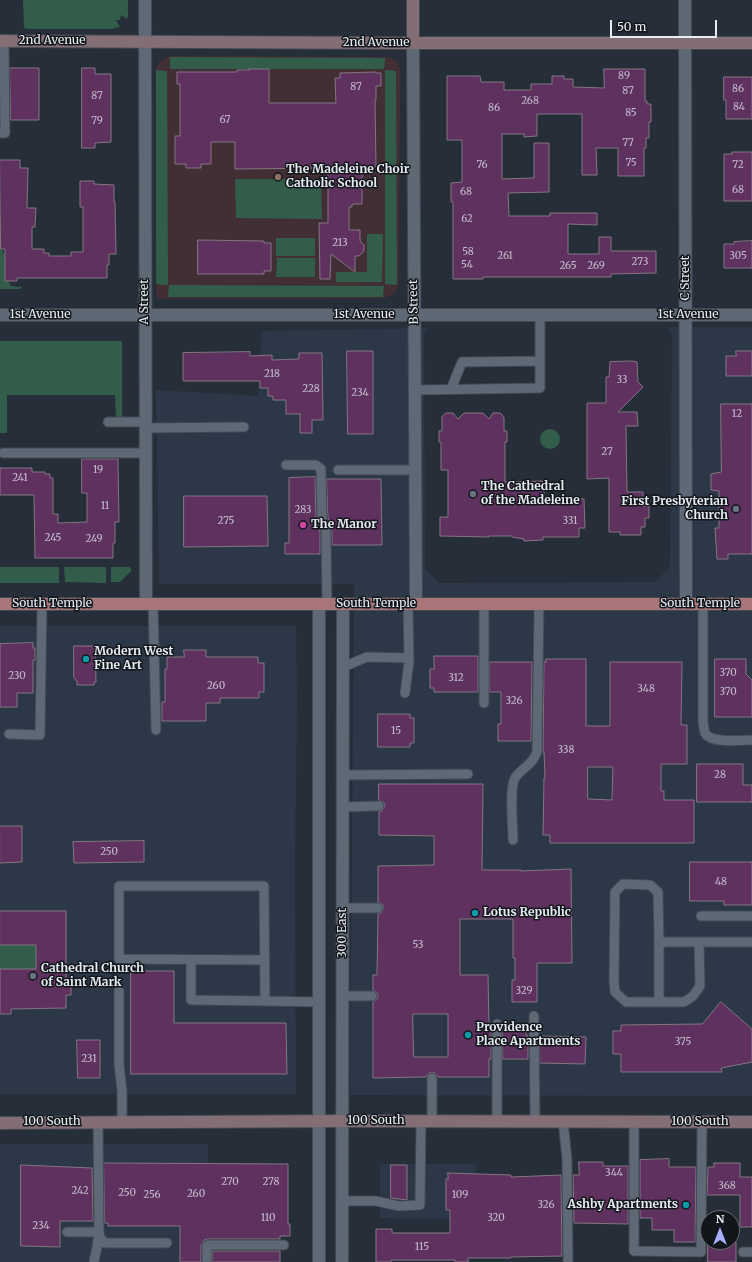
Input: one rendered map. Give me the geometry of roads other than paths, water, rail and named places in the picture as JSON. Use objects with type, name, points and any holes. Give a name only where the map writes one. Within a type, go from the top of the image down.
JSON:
[{"type":"main road","name":"South Temple","points":[[0,604],[752,604]]},
{"type":"street","name":"A Street","points":[[146,0],[145,425],[150,604]]},
{"type":"street","name":"B Street","points":[[412,604],[416,470],[413,0]]},
{"type":"street","name":"C Street","points":[[686,0],[686,604]]},
{"type":"street","name":"2nd Avenue","points":[[2,41],[752,43]]},
{"type":"street","name":"1st Avenue","points":[[0,315],[752,315]]},
{"type":"street","name":"300 East","points":[[319,1262],[319,1002],[323,604]]},
{"type":"street","name":"300 East","points":[[342,1262],[343,604]]},
{"type":"street","name":"100 South","points":[[0,1122],[752,1122]]},
{"type":"lane","points":[[0,133],[5,133],[2,41]]},
{"type":"lane","points":[[415,390],[540,388],[540,315]]},
{"type":"lane","points":[[451,389],[462,362],[540,362]]},
{"type":"lane","points":[[108,422],[145,425],[244,427]]},
{"type":"lane","points":[[3,453],[146,453]]},
{"type":"lane","points":[[286,464],[316,465],[321,469],[322,519],[326,531],[323,604]]},
{"type":"lane","points":[[338,470],[416,470]]},
{"type":"lane","points":[[9,734],[40,735],[42,604]]},
{"type":"lane","points":[[150,604],[156,730]]},
{"type":"lane","points":[[405,693],[409,658],[412,604]]},
{"type":"lane","points":[[484,604],[484,704]]},
{"type":"lane","points":[[513,840],[512,788],[514,780],[517,775],[535,758],[537,752],[540,604]]},
{"type":"lane","points":[[703,604],[703,723],[705,733],[710,738],[718,740],[752,740]]},
{"type":"lane","points":[[343,667],[366,657],[409,658]]},
{"type":"lane","points":[[343,775],[468,774]]},
{"type":"lane","points":[[343,806],[379,806]]},
{"type":"lane","points":[[659,1002],[658,892],[650,885],[623,884],[615,892],[615,992],[626,1002],[659,1002],[684,1002],[693,996],[700,986],[699,942]]},
{"type":"lane","points":[[265,960],[119,959],[119,886],[264,886],[265,960],[265,1001]]},
{"type":"lane","points":[[343,908],[378,908]]},
{"type":"lane","points":[[700,916],[752,916]]},
{"type":"lane","points":[[659,942],[752,942]]},
{"type":"lane","points":[[191,960],[191,1000],[319,1002]]},
{"type":"lane","points":[[119,991],[119,1064],[122,1091],[122,1122]]},
{"type":"lane","points":[[343,996],[372,996]]},
{"type":"lane","points":[[534,1016],[535,1121]]},
{"type":"lane","points":[[497,1024],[497,1121]]},
{"type":"lane","points":[[342,1201],[376,1201],[399,1206],[420,1205],[426,1121],[432,1078]]},
{"type":"lane","points":[[563,1121],[567,1159],[568,1262]]},
{"type":"lane","points":[[94,1261],[98,1248],[98,1122]]},
{"type":"lane","points":[[634,1122],[634,1251],[701,1252],[702,1122]]},
{"type":"lane","points":[[67,1232],[98,1232]]},
{"type":"lane","points":[[98,1232],[104,1243],[167,1243]]},
{"type":"lane","points":[[207,1262],[207,1245],[284,1245]]},
{"type":"place","name":"The Madeleine Choir Catholic School","points":[[278,177]]},
{"type":"place","name":"The Cathedral of the Madeleine","points":[[473,494]]},
{"type":"place","name":"First Presbyterian Church","points":[[736,509]]},
{"type":"place","name":"The Manor","points":[[303,525]]},
{"type":"place","name":"Modern West Fine Art","points":[[86,659]]},
{"type":"place","name":"Lotus Republic","points":[[475,913]]},
{"type":"place","name":"Cathedral Church of Saint Mark","points":[[33,976]]},
{"type":"place","name":"Providence Place Apartments","points":[[468,1035]]},
{"type":"place","name":"Ashby Apartments","points":[[686,1205]]}]
